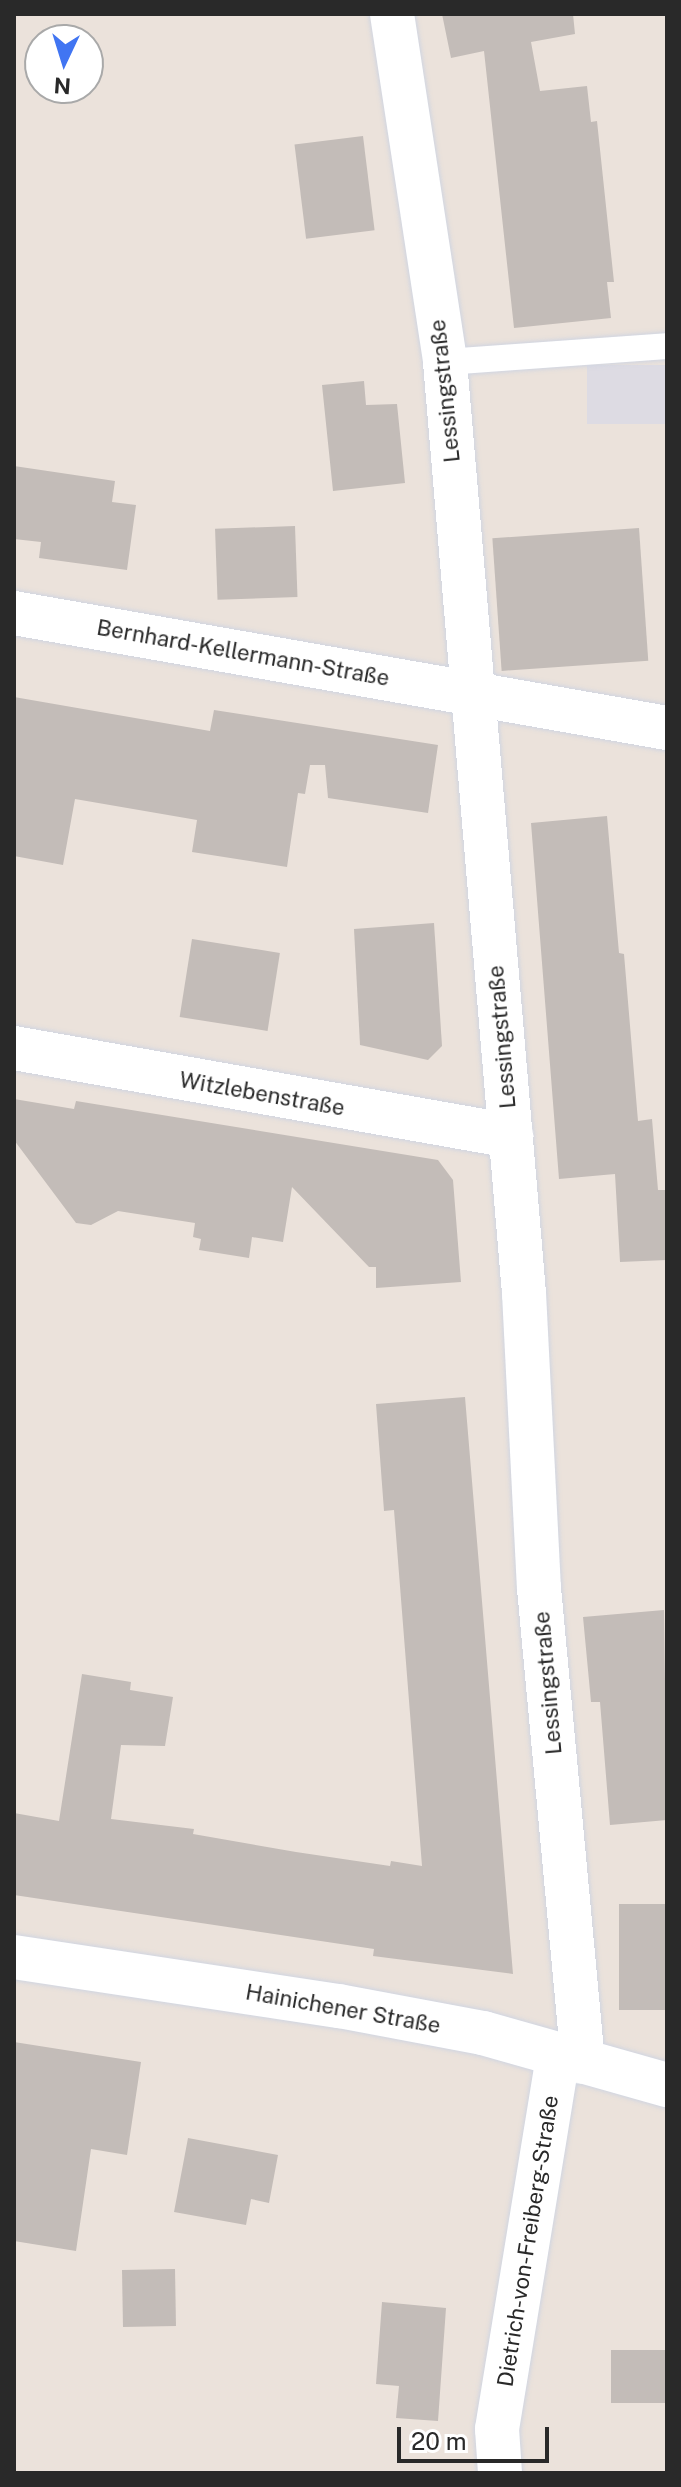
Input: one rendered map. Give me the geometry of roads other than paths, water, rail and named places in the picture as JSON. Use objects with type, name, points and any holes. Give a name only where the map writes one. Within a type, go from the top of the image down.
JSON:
[{"type":"street","name":"Lessingstraße","points":[[392,14],[445,362],[524,1293],[539,1588],[570,2059]]},
{"type":"street","name":"Bernhard-Kellermann-Straße","points":[[14,613],[667,728]]},
{"type":"street","name":"Witzlebenstraße","points":[[14,1048],[511,1136]]},
{"type":"street","name":"Hainichener Straße","points":[[14,1957],[339,2006],[483,2033],[667,2085]]},
{"type":"street","name":"Dietrich-von-Freiberg-Straße","points":[[500,2473],[497,2429],[570,2059]]},
{"type":"lane","points":[[445,362],[667,346]]}]
